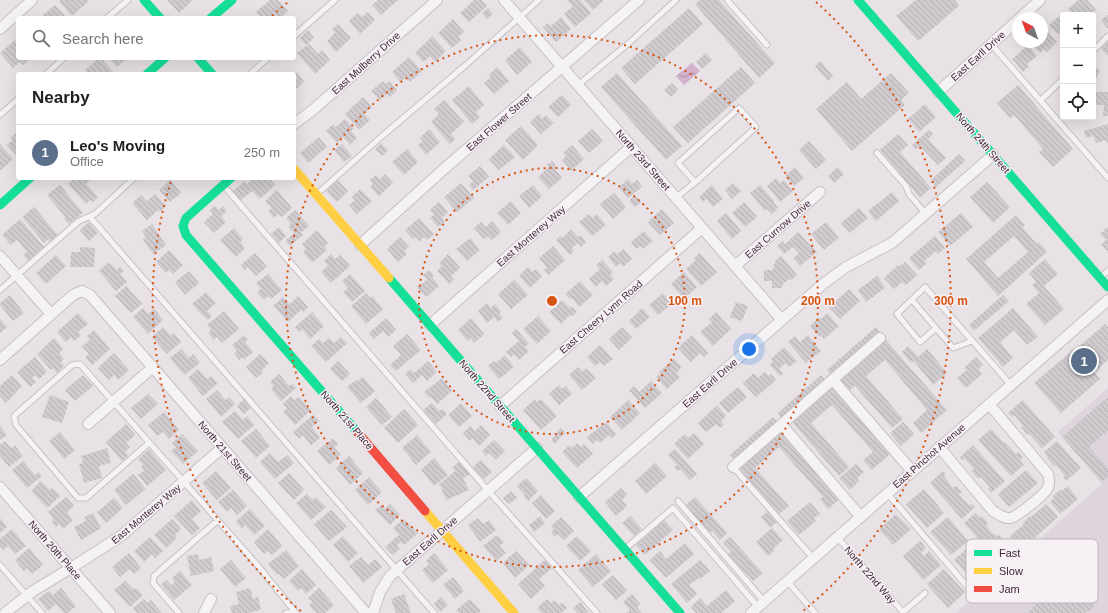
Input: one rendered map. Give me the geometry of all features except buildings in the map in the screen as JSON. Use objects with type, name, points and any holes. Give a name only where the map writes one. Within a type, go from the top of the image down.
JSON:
[{"type":"street","points":[[0,29],[32,0]]},
{"type":"street","points":[[144,0],[158,16]]},
{"type":"street","points":[[213,16],[232,0]]},
{"type":"street","name":"East Mulberry Drive","points":[[296,122],[314,109],[437,0]]},
{"type":"street","name":"North 23rd Street","points":[[504,0],[782,320]]},
{"type":"street","name":"East Flower Street","points":[[360,245],[444,169],[563,68],[639,0]]},
{"type":"street","name":"North 24th Street","points":[[858,0],[1108,287]]},
{"type":"street","name":"East Earll Drive","points":[[1027,12],[1040,0]]},
{"type":"street","name":"East Earll Drive","points":[[938,92],[1012,25]]},
{"type":"street","points":[[149,72],[163,60]]},
{"type":"street","points":[[200,60],[210,72]]},
{"type":"street","name":"East Monterey Way","points":[[430,325],[632,147]]},
{"type":"street","name":"East Earll Drive","points":[[579,497],[837,272],[892,243],[994,155]]},
{"type":"street","name":"North 22nd Street","points":[[296,171],[680,613]]},
{"type":"street","points":[[0,205],[28,180]]},
{"type":"street","points":[[223,185],[229,180]]},
{"type":"street","name":"North 21st Place","points":[[223,185],[186,218],[183,226],[186,235],[514,613]]},
{"type":"street","name":"East Curnow Drive","points":[[735,266],[820,192]]},
{"type":"street","name":"East Cheery Lynn Road","points":[[500,406],[702,228]]},
{"type":"street","points":[[0,256],[51,314],[0,360]]},
{"type":"street","name":"North 21st Street","points":[[51,314],[73,295],[82,291],[90,295],[366,613]]},
{"type":"street","name":"East Pinchot Avenue","points":[[757,607],[1108,300]]},
{"type":"street","points":[[734,467],[880,338]]},
{"type":"street","points":[[88,424],[152,368]]},
{"type":"street","points":[[833,380],[912,470]]},
{"type":"street","points":[[939,447],[993,511],[1003,517],[1010,518],[1021,513],[1047,489],[1049,480],[1048,474],[989,404]]},
{"type":"street","points":[[782,425],[860,516]]},
{"type":"street","name":"East Monterey Way","points":[[5,613],[26,596],[121,536],[222,448]]},
{"type":"street","name":"East Earll Drive","points":[[373,613],[384,585],[396,570],[537,448]]},
{"type":"street","name":"North 20th Place","points":[[0,487],[110,613]]},
{"type":"street","points":[[204,613],[211,599]]},
{"type":"lane","points":[[109,16],[128,0]]},
{"type":"lane","points":[[296,34],[335,0]]},
{"type":"lane","points":[[316,195],[539,0]]},
{"type":"lane","points":[[578,85],[629,43],[676,0]]},
{"type":"lane","points":[[727,0],[767,45]]},
{"type":"lane","points":[[1096,48],[1108,36]]},
{"type":"lane","points":[[991,44],[1108,178]]},
{"type":"lane","points":[[48,72],[62,60]]},
{"type":"lane","points":[[252,72],[266,60]]},
{"type":"lane","points":[[1040,100],[1060,82]]},
{"type":"lane","points":[[0,115],[16,101]]},
{"type":"lane","points":[[676,198],[695,182],[756,127],[739,108],[678,163],[695,182]]},
{"type":"lane","points":[[877,153],[906,186],[909,194],[926,215]]},
{"type":"lane","points":[[0,290],[79,221],[90,217],[100,210],[132,180]]},
{"type":"lane","points":[[223,185],[488,491],[597,613]]},
{"type":"lane","points":[[90,217],[434,613]]},
{"type":"lane","points":[[1100,278],[1108,271]]},
{"type":"lane","points":[[936,328],[920,342],[897,314],[926,287],[1011,385]]},
{"type":"lane","points":[[912,300],[954,348],[972,341]]},
{"type":"lane","points":[[150,443],[86,498],[78,498],[16,425],[14,416],[72,365],[80,364],[150,443],[258,567],[295,612]]},
{"type":"lane","points":[[734,467],[813,558]]},
{"type":"lane","points":[[887,493],[966,585]]},
{"type":"lane","points":[[678,501],[757,607]]},
{"type":"lane","points":[[624,550],[673,508],[757,607]]},
{"type":"lane","points":[[179,613],[153,583],[154,576],[217,521]]},
{"type":"lane","name":"North 22nd Way","points":[[837,537],[902,613]]},
{"type":"lane","points":[[0,565],[42,613]]},
{"type":"lane","points":[[786,581],[814,613]]},
{"type":"lane","points":[[902,613],[925,593]]},
{"type":"lane","points":[[286,613],[295,612]]},
{"type":"shaded area","points":[[1108,388],[1108,613],[956,613],[967,603],[1098,603],[1098,539],[1040,539],[1102,484],[1058,432]]},
{"type":"water","points":[[692,63],[700,71],[684,85],[676,76]]},
{"type":"traffic: fast","points":[[144,0],[158,16]]},
{"type":"traffic: fast","points":[[213,16],[232,0]]},
{"type":"traffic: fast","points":[[858,0],[1108,287]]},
{"type":"traffic: fast","points":[[149,72],[163,60]]},
{"type":"traffic: fast","points":[[200,60],[210,72]]},
{"type":"traffic: fast","points":[[0,205],[28,180]]},
{"type":"traffic: fast","points":[[229,180],[186,218],[183,226],[186,235],[358,433]]},
{"type":"traffic: fast","points":[[389,278],[680,613]]},
{"type":"traffic: slow","points":[[296,171],[389,278]]},
{"type":"traffic: slow","points":[[425,511],[514,613]]},
{"type":"traffic: jam","points":[[358,433],[425,511]]},
{"type":"place","name":"Leo's Moving","points":[[1084,361]]}]
